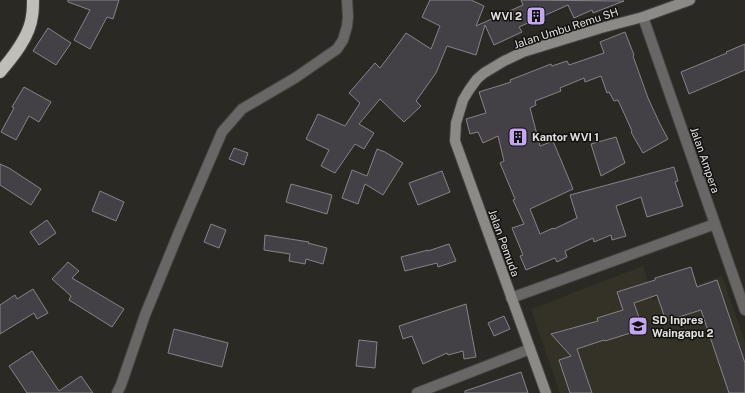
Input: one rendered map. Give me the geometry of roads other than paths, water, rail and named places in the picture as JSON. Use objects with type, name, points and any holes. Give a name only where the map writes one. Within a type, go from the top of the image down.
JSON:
[{"type":"highway","points":[[0,72],[16,53],[27,33],[32,17],[33,0]]},
{"type":"street","points":[[116,393],[122,385],[145,315],[222,132],[242,109],[295,78],[337,49],[343,40],[347,26],[347,0]]},
{"type":"street","name":"Jalan Umbu Remu SH","points":[[462,100],[477,79],[484,73],[523,52],[643,17],[690,0]]},
{"type":"street","name":"Jalan Ampera","points":[[643,17],[745,310]]},
{"type":"street","name":"Jalan Pemuda","points":[[462,100],[456,123],[455,141],[546,393]]},
{"type":"street","points":[[511,298],[715,224]]},
{"type":"street","points":[[417,393],[530,349]]},
{"type":"place","name":"WVI 2","points":[[536,16]]},
{"type":"place","name":"Kantor WVI 1","points":[[518,137]]},
{"type":"place","name":"SD Inpres Waingapu 2","points":[[638,326]]}]
